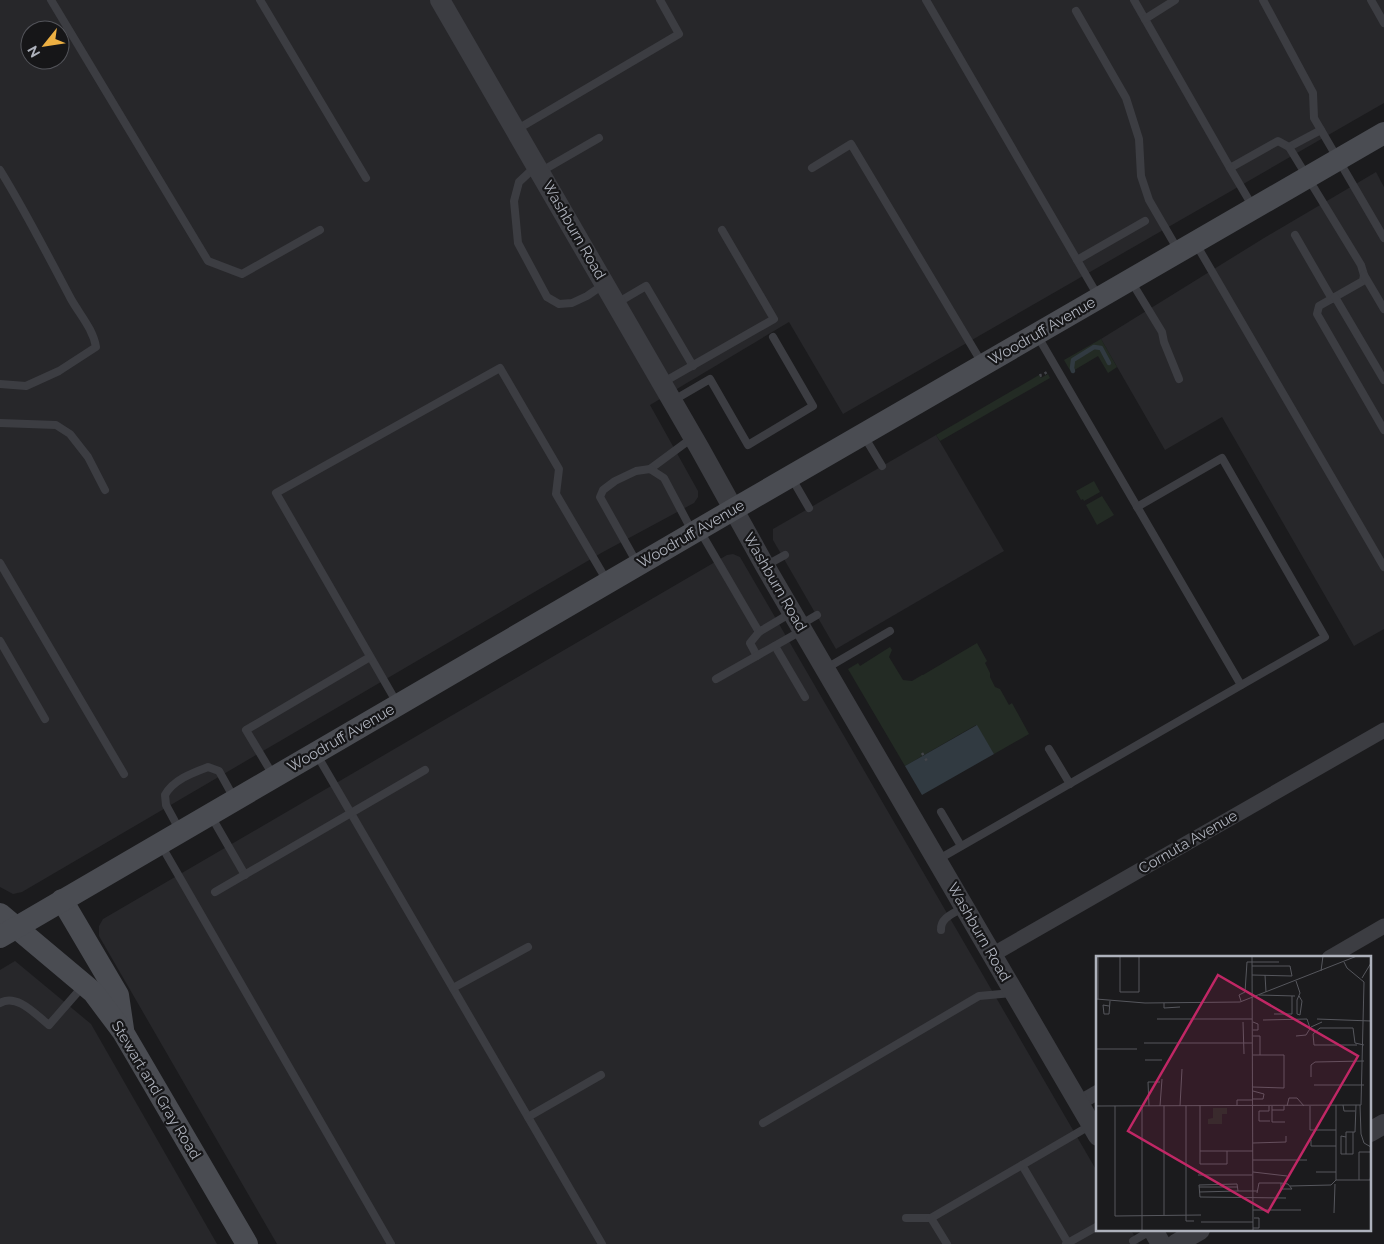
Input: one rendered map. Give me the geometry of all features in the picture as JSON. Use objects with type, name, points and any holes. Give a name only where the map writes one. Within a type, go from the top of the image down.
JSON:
[{"type":"main road","name":"Woodruff Avenue","points":[[6,926],[62,900],[181,832],[608,582],[1384,133]]},
{"type":"main road","points":[[62,900],[118,995],[123,1032]]},
{"type":"main road","name":"Stewart and Gray Road","points":[[6,926],[93,992],[123,1032],[247,1244]]},
{"type":"street","name":"Washburn Road","points":[[440,0],[673,401],[798,623],[1095,1131]]},
{"type":"street","name":"Cornuta Avenue","points":[[992,955],[1384,730]]},
{"type":"street","points":[[1332,956],[1384,926]]},
{"type":"street","points":[[1079,1103],[1096,1093]]},
{"type":"street","points":[[1372,1131],[1384,1124]]},
{"type":"street","points":[[1153,1232],[1161,1244]]},
{"type":"street","points":[[1176,1244],[1197,1232]]},
{"type":"lane","points":[[51,0],[208,260],[242,274],[320,230]]},
{"type":"lane","points":[[260,0],[366,178]]},
{"type":"lane","points":[[516,130],[679,34],[660,0]]},
{"type":"lane","points":[[926,0],[1099,298]]},
{"type":"lane","points":[[1134,0],[1254,208]]},
{"type":"lane","points":[[1145,19],[1175,0]]},
{"type":"lane","points":[[1263,0],[1314,94],[1314,118],[1320,130],[1384,238]]},
{"type":"lane","points":[[1371,0],[1384,23]]},
{"type":"lane","points":[[1076,11],[1126,98],[1139,139],[1141,176],[1149,200],[1187,247],[1384,567]]},
{"type":"lane","points":[[1289,147],[1320,130]]},
{"type":"lane","points":[[599,138],[538,169],[519,182],[514,201],[518,243],[547,297],[559,304],[572,303],[605,284]]},
{"type":"lane","points":[[1230,168],[1278,141],[1289,147],[1361,265],[1364,275],[1384,309]]},
{"type":"lane","points":[[812,168],[852,144],[983,365]]},
{"type":"lane","points":[[0,170],[23,207],[73,302],[94,337],[96,347],[59,371],[26,386],[0,384]]},
{"type":"lane","points":[[1077,260],[1145,221]]},
{"type":"lane","points":[[662,383],[774,319],[722,230]]},
{"type":"lane","points":[[1295,235],[1384,380]]},
{"type":"lane","points":[[1364,275],[1363,281],[1319,306],[1316,314],[1384,430]]},
{"type":"lane","points":[[1130,280],[1162,332],[1164,342],[1179,378]]},
{"type":"lane","points":[[616,303],[646,286],[693,366]]},
{"type":"lane","points":[[1037,334],[1241,685]]},
{"type":"lane","points":[[673,401],[710,379],[748,444],[813,406],[773,337]]},
{"type":"lane","points":[[398,705],[276,493],[500,368],[559,469],[556,494],[608,582]]},
{"type":"lane","points":[[0,423],[56,425],[70,434],[88,457],[105,490]]},
{"type":"lane","points":[[863,434],[882,466]]},
{"type":"lane","points":[[638,565],[600,497],[603,490],[615,481],[636,471],[650,469],[693,437]]},
{"type":"lane","points":[[937,860],[1325,637],[1222,458],[1137,507]]},
{"type":"lane","points":[[650,469],[664,478],[759,632]]},
{"type":"lane","points":[[791,476],[809,508]]},
{"type":"lane","points":[[765,566],[785,555]]},
{"type":"lane","points":[[0,563],[124,774]]},
{"type":"lane","points":[[757,656],[750,643],[759,632],[798,623],[817,615]]},
{"type":"lane","points":[[716,679],[775,646],[798,623]]},
{"type":"lane","points":[[825,669],[890,631]]},
{"type":"lane","points":[[0,641],[45,719]]},
{"type":"lane","points":[[775,646],[805,696]]},
{"type":"lane","points":[[274,777],[246,730],[370,657]]},
{"type":"lane","points":[[1049,749],[1070,784]]},
{"type":"lane","points":[[316,753],[602,1244]]},
{"type":"lane","points":[[181,832],[166,805],[164,795],[170,786],[194,772],[208,767],[219,771],[235,800]]},
{"type":"lane","points":[[216,892],[425,770]]},
{"type":"lane","points":[[942,812],[962,846]]},
{"type":"lane","points":[[210,814],[245,874]]},
{"type":"lane","points":[[160,844],[391,1244]]},
{"type":"lane","points":[[941,930],[942,921],[964,907]]},
{"type":"lane","points":[[453,988],[528,947]]},
{"type":"lane","points":[[0,1003],[5,1001],[18,1002],[49,1025],[84,984]]},
{"type":"lane","points":[[763,1122],[979,996],[1014,993]]},
{"type":"lane","points":[[528,1117],[601,1075]]},
{"type":"lane","points":[[906,1218],[931,1218],[1022,1165],[1095,1131]]},
{"type":"lane","points":[[1022,1165],[1067,1244],[1096,1227]]},
{"type":"lane","points":[[931,1218],[947,1244]]},
{"type":"lane","points":[[1133,1241],[1149,1232]]},
{"type":"path","points":[[922,753],[928,763]]},
{"type":"shaded area","points":[[0,0],[1384,0],[1384,103],[843,414],[789,322],[650,405],[698,491],[698,497],[694,503],[603,552],[22,892],[13,894],[0,887]]},
{"type":"shaded area","points":[[1376,172],[1384,187],[1384,629],[1354,646],[1222,417],[1165,450],[1101,339],[1264,238]]},
{"type":"shaded area","points":[[1101,339],[1117,367],[1108,373],[1098,356],[1071,372],[1064,360]]},
{"type":"shaded area","points":[[1048,374],[1050,378],[940,441],[936,435],[1039,375],[1041,378]]},
{"type":"shaded area","points":[[936,435],[1004,551],[836,649],[773,540],[773,529]]},
{"type":"shaded area","points":[[1094,481],[1100,492],[1084,501],[1083,499],[1081,500],[1076,491]]},
{"type":"shaded area","points":[[1102,496],[1114,515],[1097,525],[1086,505]]},
{"type":"shaded area","points":[[733,554],[740,557],[1096,1170],[1096,1232],[1132,1232],[1139,1244],[277,1244],[99,936],[99,926],[103,919],[727,555]]},
{"type":"shaded area","points":[[977,643],[987,661],[985,663],[995,687],[1000,689],[1009,705],[1012,703],[1029,734],[994,754],[976,725],[905,766],[848,669],[858,663],[860,666],[890,647],[892,650],[889,657],[903,680],[912,681]]},
{"type":"shaded area","points":[[977,725],[994,754],[922,795],[905,766]]},
{"type":"shaded area","points":[[15,961],[91,1024],[217,1244],[0,1244],[0,970]]},
{"type":"waterway","points":[[1073,371],[1073,360],[1094,347],[1101,348],[1109,363]]}]
